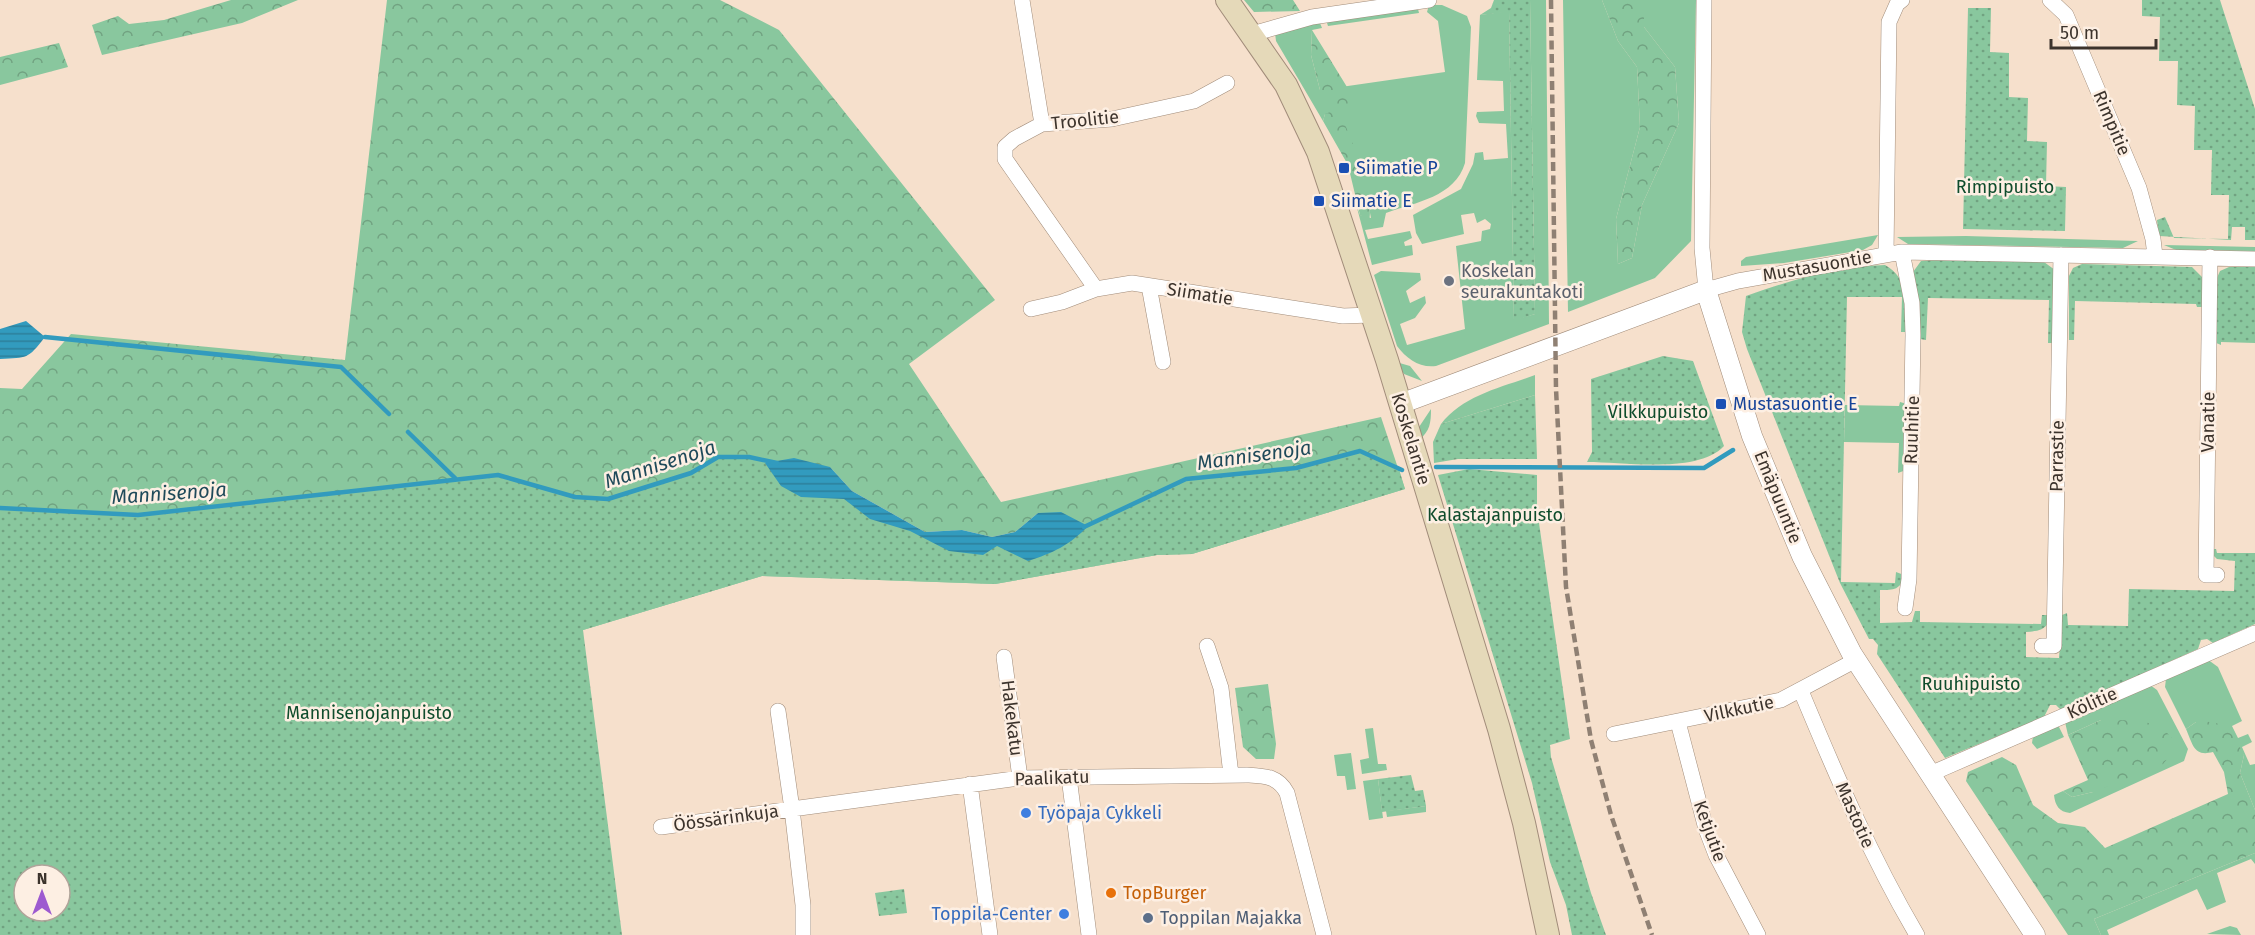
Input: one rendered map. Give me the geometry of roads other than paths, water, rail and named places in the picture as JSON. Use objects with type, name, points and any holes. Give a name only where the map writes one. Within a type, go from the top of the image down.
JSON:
[{"type":"main road","name":"Koskelantie","points":[[1227,0],[1286,84],[1318,152],[1400,404],[1499,729],[1524,823],[1548,935]]},
{"type":"street","points":[[1022,0],[1042,124]]},
{"type":"street","points":[[1252,34],[1312,17],[1429,0]]},
{"type":"street","name":"Emäpuuntie","points":[[1704,0],[1702,248],[1706,290],[1719,337],[1752,435],[1802,556],[1856,660],[2035,935]]},
{"type":"street","points":[[1886,254],[1889,22],[1897,4],[1902,0]]},
{"type":"street","name":"Rimpitie","points":[[2050,0],[2066,15],[2139,188],[2153,239],[2155,256]]},
{"type":"street","name":"Troolitie","points":[[1096,289],[1005,159],[1005,147],[1014,139],[1042,124],[1112,119],[1159,109],[1194,101],[1227,83]]},
{"type":"street","name":"Mustasuontie","points":[[1400,404],[1706,290],[1738,281],[1886,254],[1902,252],[2255,259]]},
{"type":"street","name":"Ruuhitie","points":[[1902,252],[1912,303],[1913,367],[1909,579],[1905,608]]},
{"type":"street","name":"Parrastie","points":[[2042,646],[2054,646],[2061,255]]},
{"type":"street","name":"Vanatie","points":[[2210,257],[2206,575],[2217,575]]},
{"type":"street","name":"Siimatie","points":[[1031,309],[1062,302],[1096,289],[1132,284],[1342,316],[1371,315]]},
{"type":"street","points":[[1149,286],[1163,362]]},
{"type":"street","name":"Kölitie","points":[[1930,774],[2255,633]]},
{"type":"street","points":[[1207,646],[1221,687],[1232,775]]},
{"type":"street","name":"Hakekatu","points":[[1004,657],[1020,778]]},
{"type":"street","name":"Vilkkutie","points":[[1614,734],[1781,700],[1856,660]]},
{"type":"street","name":"Mastotie","points":[[1801,691],[1869,847],[1917,935]]},
{"type":"street","points":[[778,711],[803,905],[803,935]]},
{"type":"street","name":"Ketjutie","points":[[1678,722],[1706,829],[1716,855],[1758,935]]},
{"type":"street","name":"Paalikatu","points":[[792,809],[1020,778],[1232,775],[1272,777],[1283,787],[1289,800],[1324,935]]},
{"type":"street","points":[[1069,777],[1089,935]]},
{"type":"street","points":[[970,784],[990,935]]},
{"type":"street","name":"Öössärinkuja","points":[[661,827],[792,809]]},
{"type":"water","points":[[26,321],[45,337],[26,356],[0,359],[0,329]]},
{"type":"water","points":[[794,458],[830,467],[852,491],[925,532],[962,530],[992,537],[1015,532],[1038,513],[1061,512],[1088,526],[1061,548],[1028,561],[997,546],[983,555],[949,551],[910,531],[870,519],[844,499],[801,497],[781,486],[765,463]]},
{"type":"waterway","points":[[45,337],[341,367],[389,414]]},
{"type":"waterway","points":[[408,432],[456,479]]},
{"type":"waterway","points":[[1436,467],[1704,468],[1733,450]]},
{"type":"waterway","name":"Mannisenoja","points":[[1084,527],[1186,479],[1296,468],[1360,451],[1402,470]]},
{"type":"waterway","name":"Mannisenoja","points":[[0,508],[138,515],[498,475],[575,497],[608,499],[691,473],[718,457],[749,457],[777,463]]},
{"type":"railway","points":[[1551,0],[1556,389],[1566,587],[1591,740],[1611,815],[1652,935]]},
{"type":"place","name":"Siimatie P","points":[[1344,168]]},
{"type":"place","name":"Siimatie E","points":[[1319,201]]},
{"type":"place","name":"Koskelan seurakuntakoti","points":[[1449,281]]},
{"type":"place","name":"Mustasuontie E","points":[[1721,404]]},
{"type":"place","name":"Työpaja Cykkeli","points":[[1026,813]]},
{"type":"place","name":"TopBurger","points":[[1111,893]]},
{"type":"place","name":"Toppila-Center","points":[[1064,914]]},
{"type":"place","name":"Toppilan Majakka","points":[[1148,918]]},
{"type":"park label","name":"Rimpipuisto","points":[[2005,187]]},
{"type":"park label","name":"Vilkkupuisto","points":[[1658,412]]},
{"type":"park label","name":"Kalastajanpuisto","points":[[1495,515]]},
{"type":"park label","name":"Ruuhipuisto","points":[[1971,684]]},
{"type":"park label","name":"Mannisenojanpuisto","points":[[369,713]]}]
